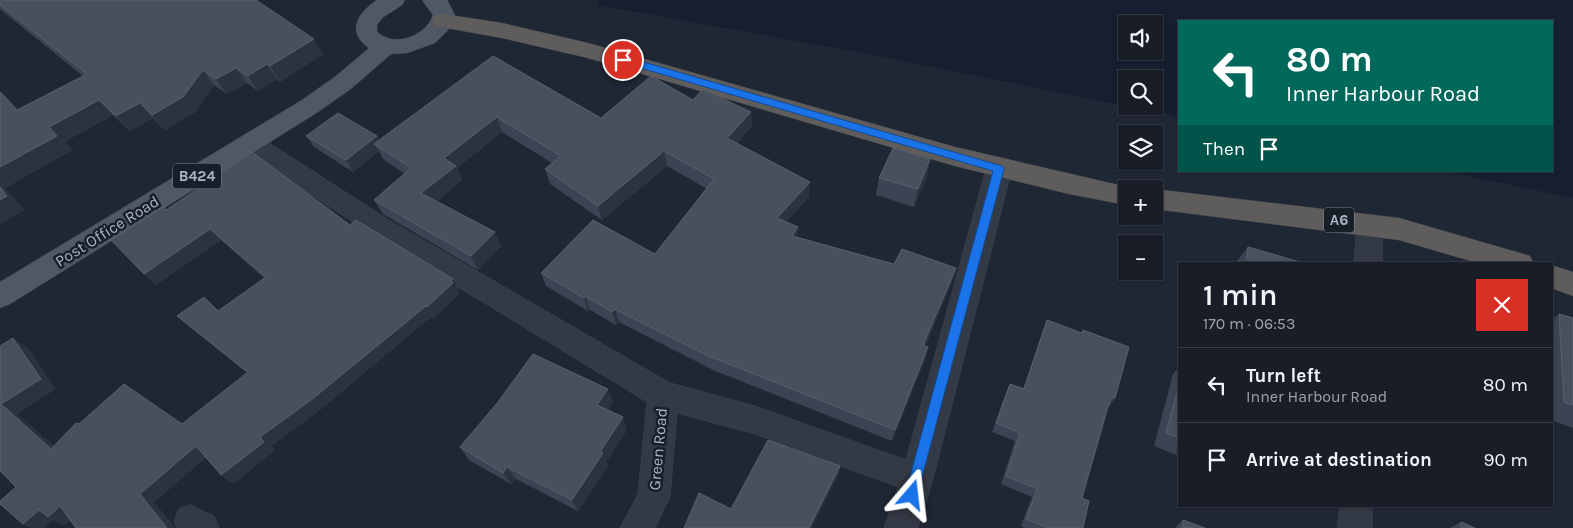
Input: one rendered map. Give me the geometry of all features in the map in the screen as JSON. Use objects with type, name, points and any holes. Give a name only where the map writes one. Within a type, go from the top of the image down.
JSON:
[{"type":"highway","points":[[443,21],[502,29],[559,42],[998,169],[1118,193]]},
{"type":"highway","name":"A6","points":[[1163,200],[1370,225],[1432,237],[1513,262]]},
{"type":"highway","points":[[1553,277],[1573,284]]},
{"type":"main road","points":[[381,3],[371,14],[366,30],[370,37],[386,46],[410,45],[422,41],[439,29],[443,21],[443,9],[433,0]]},
{"type":"main road","name":"Post Office Road","points":[[0,296],[338,87],[386,46]]},
{"type":"street","points":[[250,143],[380,227],[663,395],[755,420],[917,478]]},
{"type":"street","points":[[901,528],[917,478],[998,169]]},
{"type":"street","points":[[1368,262],[1370,225]]},
{"type":"street","name":"Green Road","points":[[637,528],[654,498],[663,395]]},
{"type":"street","points":[[1355,528],[1356,507]]},
{"type":"water","points":[[599,0],[1573,0],[1573,198],[1449,172],[1553,172],[1553,20],[1178,20],[1178,117],[1163,114],[1163,70],[1118,70],[1118,105],[869,54],[597,5]]},
{"type":"building","points":[[0,0],[256,0],[314,39],[270,66],[267,64],[248,76],[236,68],[216,79],[203,70],[183,97],[152,115],[140,103],[116,116],[99,100],[49,127],[57,136],[0,167],[0,92],[17,110],[87,74],[0,5]]},
{"type":"building","points":[[493,56],[601,118],[651,76],[693,100],[703,89],[751,112],[727,138],[810,182],[777,218],[798,227],[792,236],[894,264],[902,249],[956,268],[923,345],[928,347],[895,430],[711,357],[615,309],[612,312],[541,273],[593,220],[655,254],[714,179],[664,151],[598,206],[545,169],[561,156],[497,117],[444,158],[456,166],[421,193],[495,232],[471,256],[374,200],[411,168],[374,144]]},
{"type":"building","points":[[338,113],[377,136],[346,160],[306,136]]},
{"type":"building","points":[[893,148],[930,159],[918,189],[879,178]]},
{"type":"building","points":[[252,152],[350,225],[356,220],[453,279],[451,281],[453,283],[427,307],[311,400],[260,437],[264,442],[221,475],[196,446],[140,494],[167,528],[76,528],[60,506],[48,517],[39,510],[23,524],[0,504],[0,501],[16,487],[0,471],[0,346],[13,338],[41,379],[1,404],[51,449],[76,423],[79,424],[124,384],[182,424],[248,372],[177,316],[204,297],[218,311],[266,277],[210,229],[144,274],[111,240],[163,207],[166,210]]},
{"type":"building","points":[[0,187],[7,196],[0,200]]},
{"type":"building","points":[[1248,247],[1300,262],[1246,262]]},
{"type":"building","points":[[1559,314],[1573,318],[1573,405],[1564,402]]},
{"type":"building","points":[[1047,320],[1082,333],[1083,330],[1129,347],[1115,398],[1111,396],[1082,498],[1089,501],[1083,528],[1048,528],[1026,519],[1037,489],[1006,476],[1020,433],[996,423],[1010,384],[1024,389]]},
{"type":"building","points":[[533,354],[608,389],[597,405],[623,417],[600,452],[603,453],[572,500],[507,467],[503,473],[460,447],[498,402]]},
{"type":"building","points":[[1178,388],[1178,438],[1166,433]]},
{"type":"building","points":[[768,440],[840,466],[809,528],[684,528],[699,493],[731,509]]},
{"type":"building","points":[[1183,520],[1205,528],[1182,528]]},
{"type":"building","points":[[1461,522],[1475,528],[1461,528]]},
{"type":"route","points":[[623,60],[998,169],[912,495]]}]
